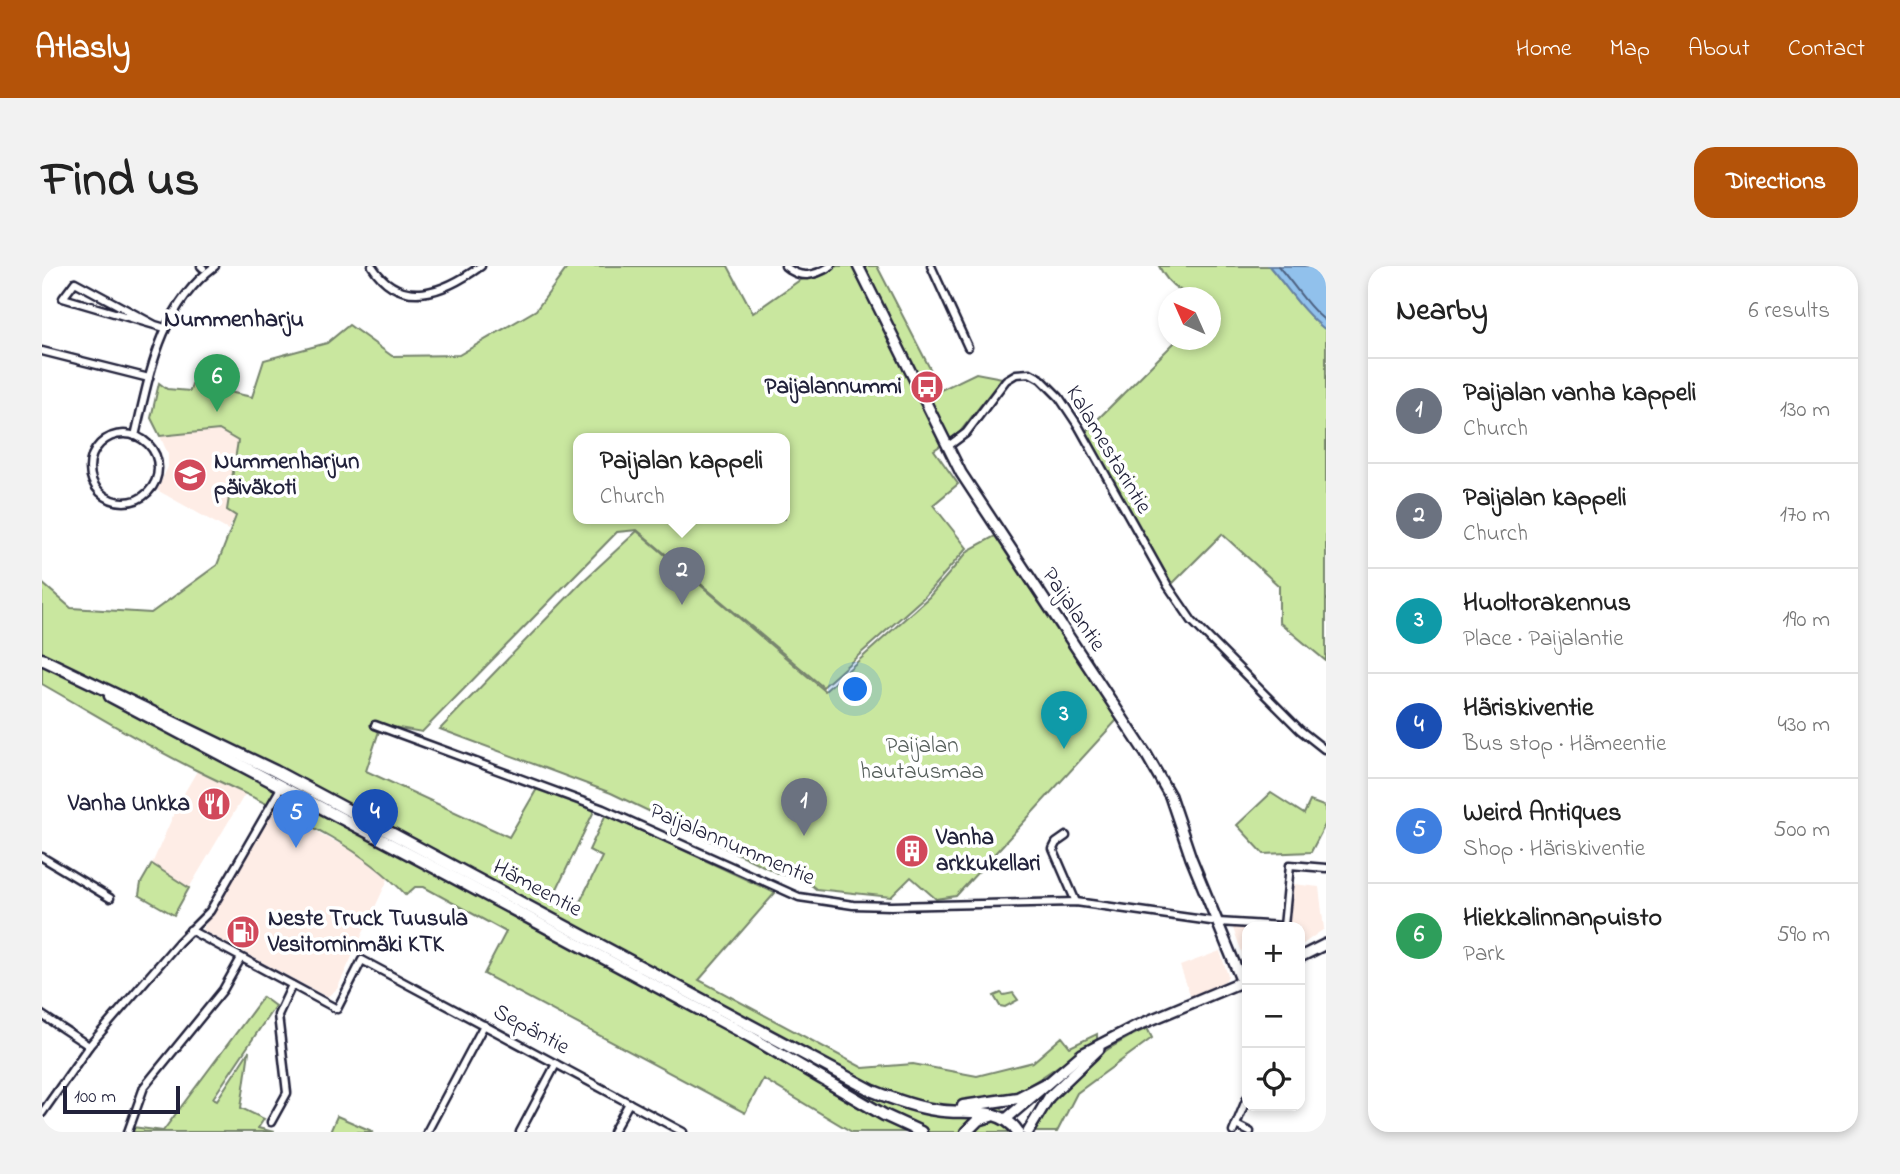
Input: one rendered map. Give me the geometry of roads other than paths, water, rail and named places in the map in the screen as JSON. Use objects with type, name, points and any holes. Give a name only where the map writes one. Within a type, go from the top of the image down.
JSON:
[{"type":"main road","name":"Hämeentie","points":[[42,658],[287,777],[859,1084],[920,1106],[1006,1119]]},
{"type":"main road","name":"Hämeentie","points":[[67,671],[803,1066],[884,1115],[921,1132]]},
{"type":"main road","points":[[920,1106],[1007,1101],[1045,1083]]},
{"type":"main road","points":[[967,1132],[978,1120],[995,1116]]},
{"type":"main road","points":[[1006,1119],[1018,1132]]},
{"type":"street","points":[[135,436],[164,328],[203,268],[215,266]]},
{"type":"street","points":[[372,266],[385,283],[409,295],[439,290],[481,266]]},
{"type":"street","points":[[785,266],[795,274],[807,276],[831,266]]},
{"type":"street","name":"Paijalantie","points":[[858,266],[947,447],[998,532],[1164,785],[1218,922],[1242,974]]},
{"type":"street","points":[[931,266],[968,347]]},
{"type":"street","points":[[155,325],[75,282],[63,298],[164,328]]},
{"type":"street","points":[[42,352],[149,378]]},
{"type":"street","name":"Kalamestarintie","points":[[947,447],[966,433],[1006,380],[1016,374],[1030,373],[1041,379],[1059,397],[1079,427],[1173,594],[1192,621],[1300,730],[1324,749]]},
{"type":"street","points":[[123,434],[135,436],[147,442],[155,453],[159,466],[157,478],[149,491],[136,500],[123,502],[110,499],[98,490],[92,478],[92,456],[99,445],[110,437],[123,434]]},
{"type":"street","name":"Paijalannummentie","points":[[375,726],[603,809],[799,897],[853,905],[891,906],[1076,902],[1218,922],[1284,926],[1290,865],[1326,867]]},
{"type":"street","points":[[42,1113],[89,1046],[190,930],[210,911],[287,777]]},
{"type":"street","points":[[1066,836],[1056,843],[1053,849],[1076,902]]},
{"type":"street","points":[[42,857],[110,898]]},
{"type":"street","points":[[190,930],[292,985],[278,1015],[287,1093],[271,1122]]},
{"type":"street","points":[[1305,954],[1326,944]]},
{"type":"street","points":[[128,1132],[144,1087],[223,990],[241,958]]},
{"type":"street","name":"Sepäntie","points":[[292,985],[337,1009],[362,960],[682,1132]]},
{"type":"street","points":[[1006,1119],[1023,1108],[1045,1083],[1083,1054],[1134,1027],[1242,985]]},
{"type":"street","points":[[42,1015],[89,1046]]},
{"type":"street","points":[[427,1132],[484,1025]]},
{"type":"street","points":[[1028,1132],[1044,1103],[1101,1046]]},
{"type":"street","points":[[520,1132],[556,1064]]},
{"type":"street","points":[[613,1132],[629,1103]]},
{"type":"street","points":[[1242,1110],[1234,1129],[1250,1132]]},
{"type":"water","points":[[1269,266],[1326,266],[1326,330],[1303,308]]},
{"type":"place","name":"Paijalannummi","points":[[927,387]]},
{"type":"place","name":"Hiekkalinnanpuisto","points":[[217,412]]},
{"type":"place","name":"Nummenharjun päiväkoti","points":[[190,475]]},
{"type":"place","name":"Paijalan kappeli","points":[[682,605]]},
{"type":"place","name":"Huoltorakennus","points":[[1064,749]]},
{"type":"place","name":"Vanha Unkka","points":[[214,804]]},
{"type":"place","name":"Paijalan vanha kappeli","points":[[804,836]]},
{"type":"place","name":"Häriskiventie","points":[[375,847]]},
{"type":"place","name":"Weird Antiques","points":[[296,848]]},
{"type":"place","name":"Vanha arkkukellari","points":[[912,851]]},
{"type":"place","name":"Neste Truck Tuusula Vesitorninmäki KTK","points":[[243,932]]},
{"type":"district","name":"Nummenharju","points":[[234,320]]},
{"type":"park label","name":"Paijalan hautausmaa","points":[[922,759]]}]
